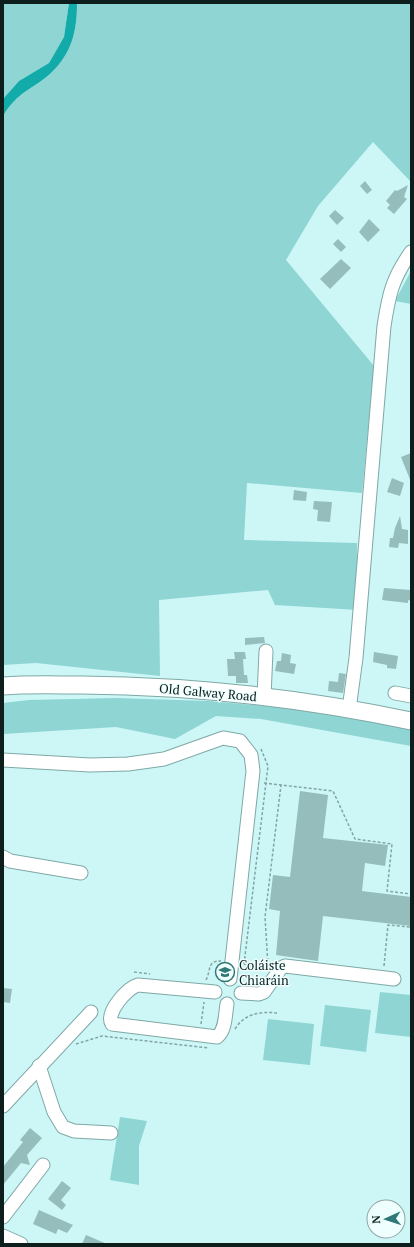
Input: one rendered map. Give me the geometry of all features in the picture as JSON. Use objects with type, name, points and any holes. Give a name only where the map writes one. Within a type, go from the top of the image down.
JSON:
[{"type":"main road","name":"Old Galway Road","points":[[3,686],[44,684],[204,690],[349,709],[411,721]]},
{"type":"street","points":[[349,709],[356,658],[388,294],[398,270],[411,252]]},
{"type":"street","points":[[264,697],[266,651]]},
{"type":"street","points":[[395,693],[411,696]]},
{"type":"street","points":[[3,760],[90,765],[128,764],[164,759],[223,738],[240,741],[251,755],[253,771],[230,979]]},
{"type":"street","points":[[3,857],[10,861],[81,873]]},
{"type":"street","points":[[240,993],[259,994],[264,992],[281,968],[285,966],[389,979]]},
{"type":"street","points":[[225,979],[230,979],[236,982],[240,993],[234,1003],[227,1004],[219,1001],[215,992],[218,983],[225,979]]},
{"type":"street","points":[[215,992],[199,992],[138,985],[132,987],[118,1002],[110,1014],[109,1020],[112,1024],[217,1037],[221,1034],[223,1029],[227,1004]]},
{"type":"street","points":[[3,1106],[91,1012]]},
{"type":"street","points":[[39,1066],[54,1112],[63,1127],[74,1130],[111,1133]]},
{"type":"street","points":[[3,1217],[43,1165]]},
{"type":"street","points":[[3,1236],[21,1244]]},
{"type":"path","points":[[244,964],[267,783],[268,766],[262,749],[257,744]]},
{"type":"path","points":[[252,782],[333,791],[355,839],[392,844],[387,891],[411,894]]},
{"type":"path","points":[[268,969],[265,917],[281,785]]},
{"type":"path","points":[[389,979],[388,925],[411,927]]},
{"type":"shaded area","points":[[3,3],[69,3],[64,37],[49,63],[19,81],[3,99]]},
{"type":"shaded area","points":[[69,3],[77,3],[77,13],[72,41],[64,58],[51,73],[14,101],[3,116],[3,99],[19,81],[49,63],[64,37]]},
{"type":"shaded area","points":[[77,3],[411,3],[411,182],[373,142],[318,206],[286,260],[374,366],[362,493],[247,483],[244,540],[357,543],[358,610],[275,605],[268,590],[159,600],[160,676],[36,663],[3,665],[3,116],[14,101],[51,73],[64,58],[72,41],[76,23]]},
{"type":"shaded area","points":[[411,271],[411,304],[395,301]]},
{"type":"shaded area","points":[[116,698],[208,701],[298,709],[411,728],[411,746],[261,719],[216,716],[175,739],[116,727],[3,734],[3,703],[29,700]]},
{"type":"shaded area","points":[[380,992],[411,995],[411,1037],[375,1033]]},
{"type":"shaded area","points":[[325,1005],[371,1010],[366,1052],[320,1046]]},
{"type":"shaded area","points":[[268,1019],[314,1024],[310,1065],[263,1060]]},
{"type":"shaded area","points":[[120,1117],[147,1121],[139,1146],[139,1185],[110,1180]]},
{"type":"building","points":[[365,181],[372,190],[367,194],[360,186]]},
{"type":"building","points":[[408,185],[404,197],[407,199],[394,214],[387,208],[390,205],[386,201],[395,190],[397,191]]},
{"type":"building","points":[[335,210],[344,218],[337,225],[329,216]]},
{"type":"building","points":[[369,219],[380,230],[368,242],[359,232]]},
{"type":"building","points":[[338,239],[346,247],[341,252],[333,244]]},
{"type":"building","points":[[341,259],[351,268],[330,289],[320,279]]},
{"type":"building","points":[[411,453],[411,482],[401,457]]},
{"type":"building","points":[[392,478],[404,483],[400,496],[387,492]]},
{"type":"building","points":[[294,490],[307,492],[306,501],[293,500]]},
{"type":"building","points":[[314,501],[332,502],[330,522],[317,521],[318,510],[313,509]]},
{"type":"building","points":[[400,516],[402,529],[408,530],[408,544],[399,543],[398,548],[389,547],[390,538],[393,538]]},
{"type":"building","points":[[384,588],[411,590],[411,601],[408,600],[408,603],[382,600]]},
{"type":"building","points":[[264,637],[265,643],[245,645],[245,638]]},
{"type":"building","points":[[234,652],[245,652],[246,659],[243,659],[244,675],[247,675],[248,683],[236,683],[236,676],[228,676],[227,659],[235,659]]},
{"type":"building","points":[[374,652],[398,656],[396,669],[387,668],[387,665],[373,662]]},
{"type":"building","points":[[282,653],[291,655],[290,663],[296,664],[294,674],[275,671],[277,661],[281,661]]},
{"type":"building","points":[[339,673],[346,674],[343,693],[328,691],[329,681],[338,682]]},
{"type":"building","points":[[300,791],[328,795],[323,838],[388,845],[385,866],[365,863],[362,891],[411,897],[411,926],[323,916],[318,961],[276,955],[280,911],[269,909],[273,875],[290,877]]},
{"type":"building","points":[[3,988],[12,989],[10,1003],[3,1002]]},
{"type":"building","points":[[30,1128],[42,1138],[27,1155],[30,1165],[21,1163],[3,1185],[3,1167],[23,1142],[20,1140]]},
{"type":"building","points":[[62,1181],[71,1188],[61,1200],[66,1205],[62,1210],[48,1199]]},
{"type":"building","points":[[39,1210],[73,1225],[67,1233],[58,1229],[56,1234],[33,1224]]},
{"type":"building","points":[[86,1235],[107,1244],[82,1244]]},
{"type":"place","name":"Coláiste Chiaráin","points":[[225,972]]}]
